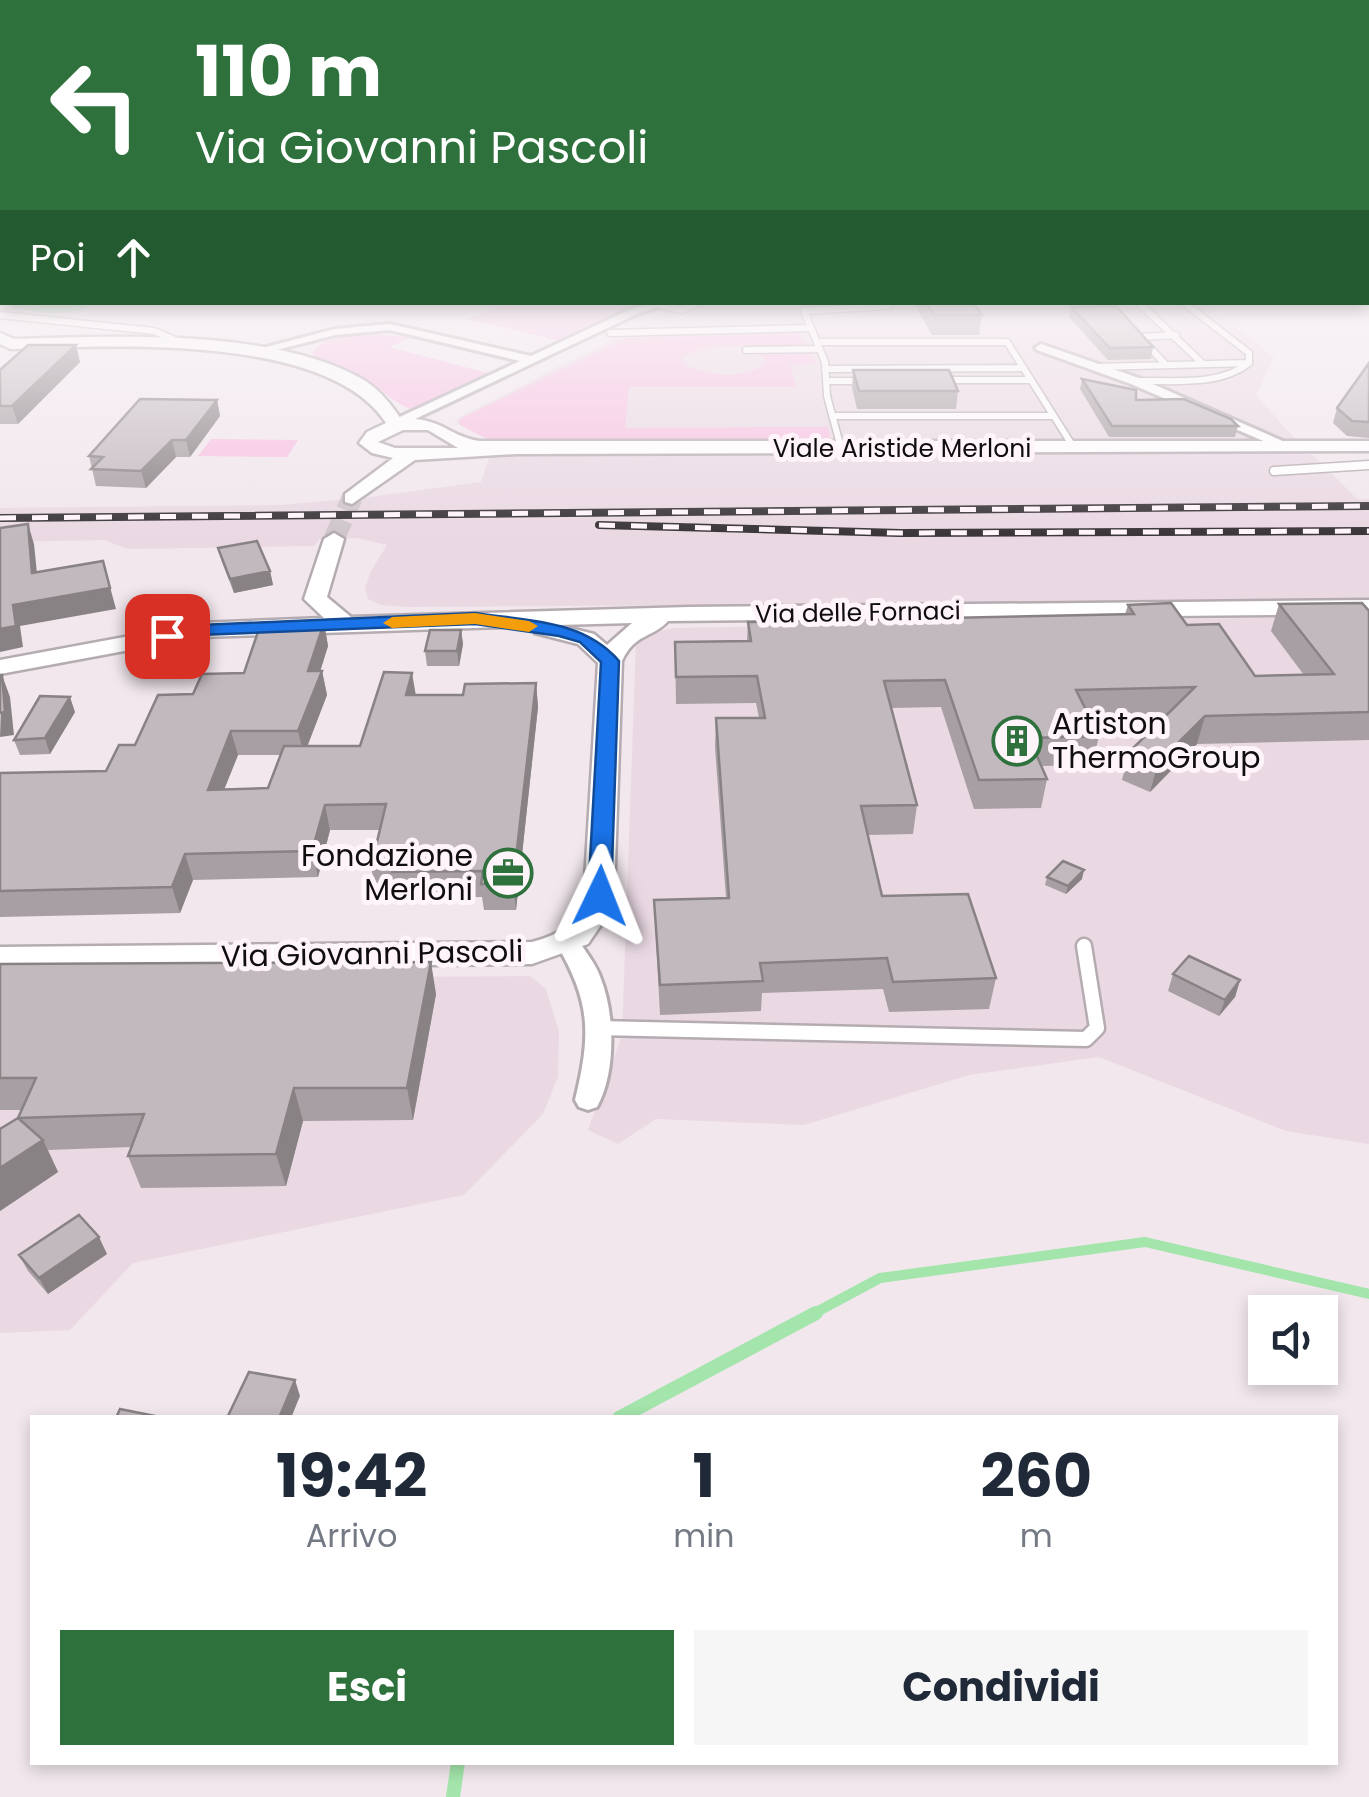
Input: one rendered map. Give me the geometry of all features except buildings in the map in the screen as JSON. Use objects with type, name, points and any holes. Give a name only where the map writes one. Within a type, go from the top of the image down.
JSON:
[{"type":"main road","points":[[313,366],[366,389],[397,425]]},
{"type":"main road","name":"Viale Aristide Merloni","points":[[516,449],[397,425],[374,434],[368,443],[387,454],[516,449],[1287,446]]},
{"type":"main road","points":[[352,498],[376,476],[419,454],[443,433]]},
{"type":"main road","points":[[1287,446],[1369,446]]},
{"type":"main road","points":[[1287,446],[1369,462]]},
{"type":"main road","points":[[334,539],[315,598],[346,625]]},
{"type":"main road","name":"Via delle Fornaci","points":[[346,625],[689,614],[1369,607]]},
{"type":"main road","points":[[475,618],[574,634],[586,639],[610,661],[619,640],[630,631],[689,614]]},
{"type":"main road","points":[[0,667],[200,630],[346,625]]},
{"type":"main road","name":"Via Giovanni Pascoli","points":[[0,958],[458,955],[532,953],[568,943],[586,932],[600,896],[610,661]]},
{"type":"street","points":[[397,425],[522,366]]},
{"type":"street","points":[[443,433],[453,411],[544,366]]},
{"type":"street","points":[[1093,366],[1287,446]]},
{"type":"street","points":[[568,943],[589,979],[597,1028],[596,1071],[588,1100]]},
{"type":"lane","points":[[1096,367],[1136,366]]},
{"type":"lane","points":[[1178,366],[1190,378]]},
{"type":"lane","points":[[1135,381],[1228,376],[1247,366]]},
{"type":"lane","points":[[841,448],[826,368],[1023,368],[1074,448]]},
{"type":"lane","points":[[938,380],[1031,380]]},
{"type":"lane","points":[[826,381],[882,381]]},
{"type":"lane","points":[[832,416],[1053,416]]},
{"type":"lane","points":[[1274,471],[1369,462]]},
{"type":"lane","points":[[597,1028],[1086,1038],[1097,1028],[1084,946]]},
{"type":"shaded area","points":[[332,366],[460,366],[495,375],[417,411],[362,378]]},
{"type":"shaded area","points":[[560,366],[1270,366],[1256,395],[1298,442],[504,443],[457,424],[458,418]]},
{"type":"shaded area","points":[[569,366],[688,366],[725,375],[760,366],[790,366],[796,387],[629,387],[625,428],[828,427],[831,441],[493,442],[460,425],[459,420]]},
{"type":"shaded area","points":[[211,439],[298,440],[287,457],[198,456]]},
{"type":"shaded area","points":[[490,455],[1313,455],[1357,499],[1369,499],[1369,601],[406,607],[381,605],[368,599],[365,589],[370,573],[387,545],[357,538],[320,539],[314,546],[128,549],[104,540],[0,542],[0,508],[281,505],[370,497],[481,482]]},
{"type":"shaded area","points":[[1369,616],[1369,1144],[1286,1131],[1099,1057],[969,1075],[804,1125],[656,1119],[618,1144],[588,1130],[622,1035],[636,641],[646,634],[673,628]]},
{"type":"shaded area","points":[[530,976],[546,989],[559,1032],[558,1077],[543,1114],[464,1195],[133,1263],[70,1330],[0,1333],[0,980]]},
{"type":"waterway","points":[[811,1315],[880,1278],[1145,1242],[1369,1294]]},
{"type":"waterway","points":[[625,1415],[816,1313]]},
{"type":"waterway","points":[[453,1797],[458,1765]]},
{"type":"tunnel","points":[[334,539],[352,498]]},
{"type":"railway","points":[[0,518],[1369,506]]},
{"type":"railway","points":[[599,525],[901,533],[1369,531]]},
{"type":"slow traffic","points":[[392,623],[475,618],[529,626]]},
{"type":"place","name":"Artiston ThermoGroup","points":[[1017,741]]},
{"type":"place","name":"Fondazione Merloni","points":[[508,873]]},
{"type":"route","points":[[167,636],[200,630],[475,618],[562,631],[586,639],[610,661],[600,896]]}]
